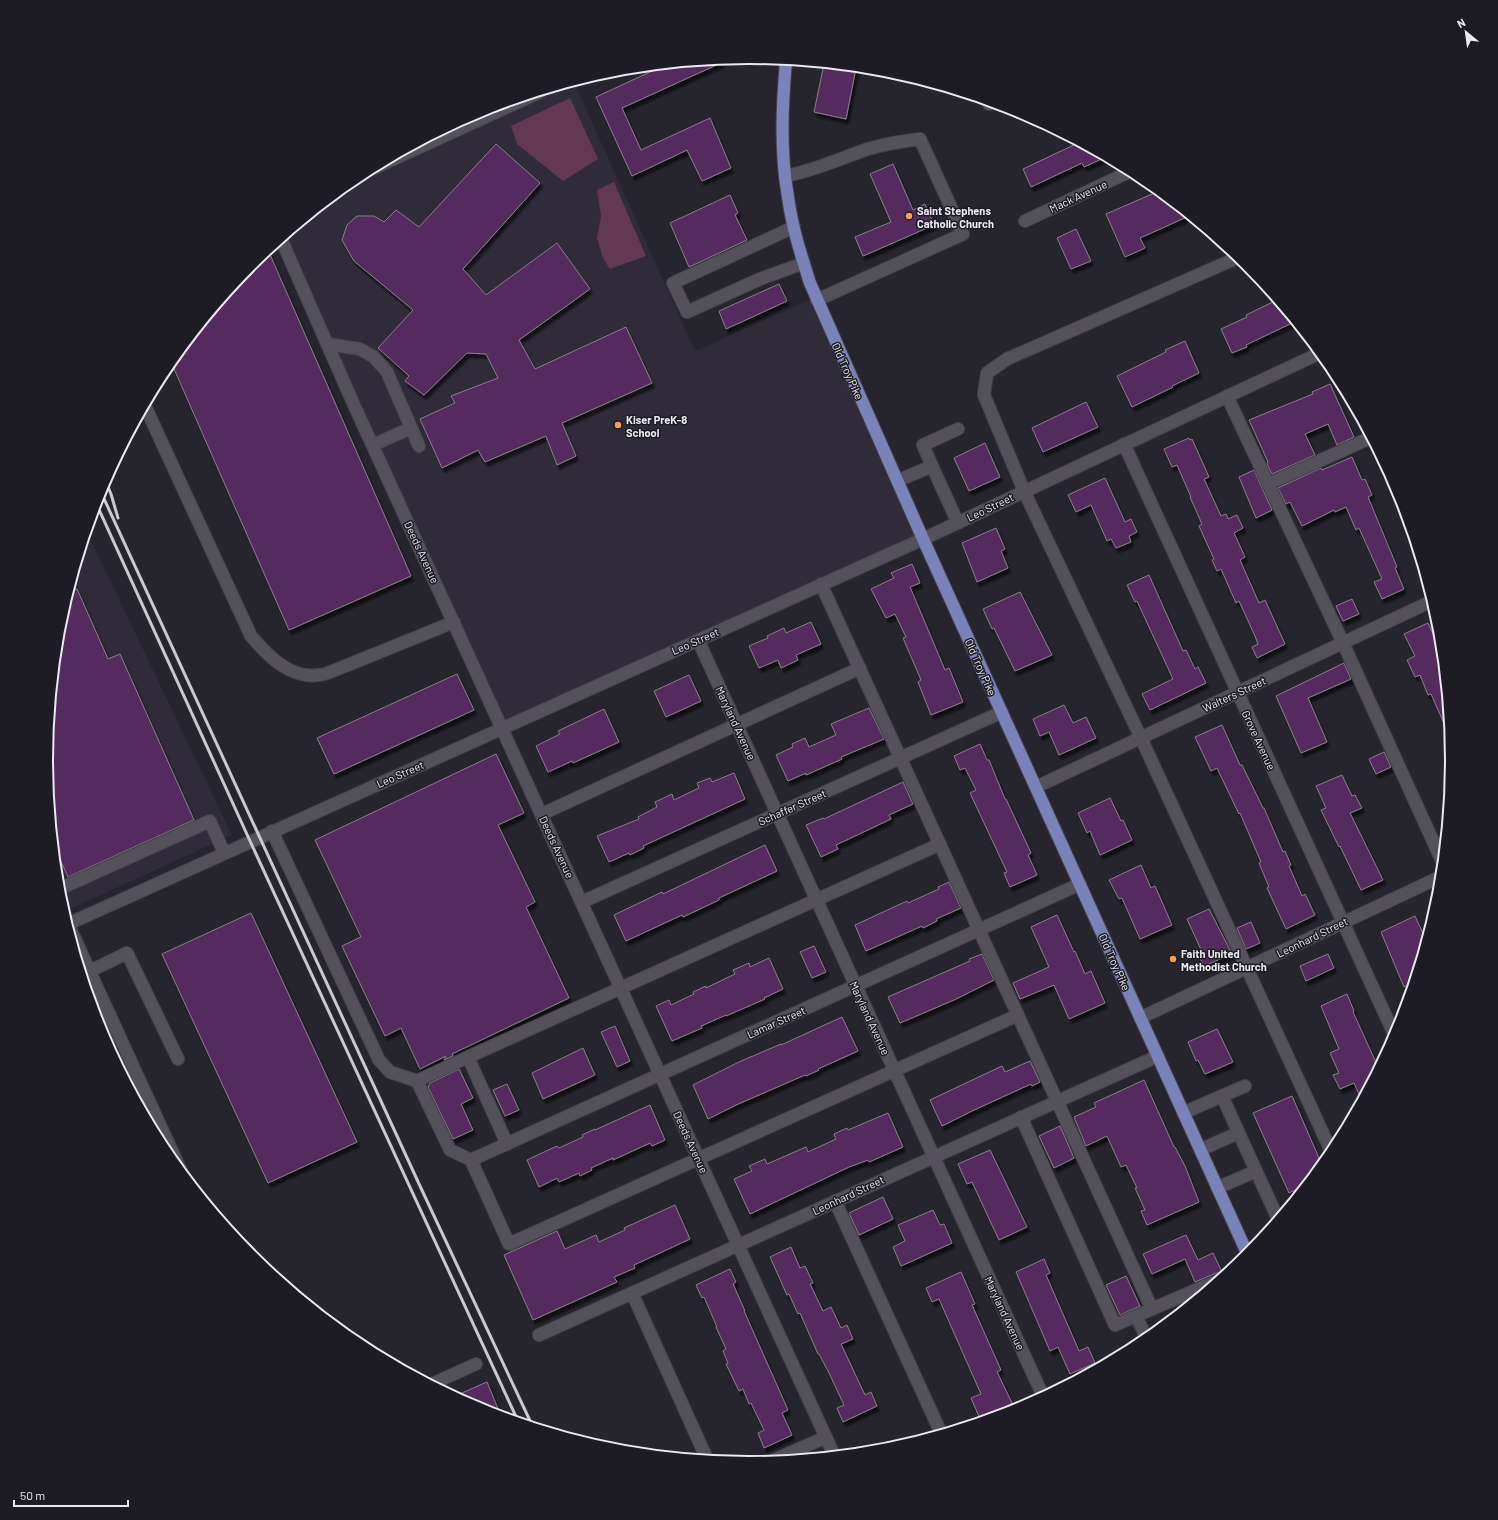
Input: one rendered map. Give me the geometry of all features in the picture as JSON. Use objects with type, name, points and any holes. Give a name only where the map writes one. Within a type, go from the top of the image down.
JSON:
[{"type":"main road","name":"Old Troy Pike","points":[[786,65],[782,104],[785,176],[794,227],[804,263],[818,300],[923,539],[1245,1248]]},
{"type":"street","points":[[785,176],[801,173],[868,149],[904,140],[920,139],[963,234],[818,300]]},
{"type":"street","name":"Mack Avenue","points":[[1025,221],[1125,174]]},
{"type":"street","points":[[794,227],[673,283],[687,312],[760,279],[804,263]]},
{"type":"street","name":"Deeds Avenue","points":[[283,244],[327,344],[832,1451]]},
{"type":"street","points":[[1232,260],[1007,359],[987,373],[984,395],[1024,491],[1141,738],[1329,1146]]},
{"type":"street","points":[[327,344],[360,349],[374,356],[387,372],[419,446]]},
{"type":"street","name":"Leo Street","points":[[72,922],[923,539],[1315,355]]},
{"type":"street","points":[[1227,396],[1343,643],[1439,854]]},
{"type":"street","points":[[147,410],[251,636],[267,654],[279,663],[301,675],[317,676],[333,671],[454,622]]},
{"type":"street","points":[[373,445],[411,428]]},
{"type":"street","points":[[958,430],[923,445],[958,523]]},
{"type":"street","points":[[1268,484],[1366,440]]},
{"type":"street","name":"Grove Avenue","points":[[1124,444],[1391,1029]]},
{"type":"street","points":[[897,481],[932,466]]},
{"type":"street","points":[[821,584],[1152,1309]]},
{"type":"street","name":"Walters Street","points":[[1036,787],[1427,603]]},
{"type":"street","name":"Maryland Avenue","points":[[698,640],[1041,1391]]},
{"type":"street","points":[[542,814],[860,668]]},
{"type":"street","name":"Schaffer Street","points":[[582,902],[1002,712]]},
{"type":"street","points":[[65,887],[210,822],[224,853]]},
{"type":"street","points":[[272,831],[379,1060],[390,1072],[417,1081],[940,844]]},
{"type":"street","name":"Leonhard Street","points":[[1140,1018],[1435,879]]},
{"type":"street","name":"Lamar Street","points":[[472,1160],[1080,884]]},
{"type":"street","points":[[80,949],[170,1147]]},
{"type":"street","points":[[90,971],[127,952],[178,1059]]},
{"type":"street","points":[[103,1018],[110,1015]]},
{"type":"street","points":[[417,1081],[450,1150],[472,1160],[509,1244],[1018,1015]]},
{"type":"street","name":"Leonhard Street","points":[[539,1335],[1057,1100],[1158,1056]]},
{"type":"street","points":[[468,1057],[507,1144]]},
{"type":"street","points":[[1183,1113],[1245,1086]]},
{"type":"street","points":[[1222,1096],[1276,1214]]},
{"type":"street","points":[[1021,1117],[1115,1325],[1204,1286]]},
{"type":"street","points":[[1200,1150],[1238,1132]]},
{"type":"street","points":[[1217,1188],[1256,1171]]},
{"type":"street","points":[[835,1201],[939,1429]]},
{"type":"street","points":[[632,1293],[705,1455]]},
{"type":"street","points":[[1136,1316],[1144,1333]]},
{"type":"street","points":[[437,1382],[476,1364]]},
{"type":"street","points":[[785,1455],[826,1437]]},
{"type":"shaded area","name":"Kiser PreK-8 School","points":[[576,86],[695,351],[816,297],[923,539],[502,728],[283,244],[325,208],[362,181],[419,147],[498,111],[525,101]]},
{"type":"shaded area","points":[[570,98],[598,159],[563,181],[517,144],[511,126]]},
{"type":"shaded area","points":[[614,182],[646,256],[610,269],[603,258],[597,238],[601,216],[597,190]]},
{"type":"shaded area","points":[[90,537],[232,835],[69,910],[59,851],[54,806],[54,714],[66,624]]},
{"type":"building","points":[[717,65],[622,108],[641,150],[710,118],[731,168],[702,181],[687,150],[632,176],[596,97],[652,71]]},
{"type":"building","points":[[823,68],[855,72],[846,119],[814,112]]},
{"type":"building","points":[[496,144],[540,183],[463,269],[486,295],[557,243],[590,289],[519,340],[535,369],[626,327],[652,383],[562,423],[576,456],[557,465],[546,436],[485,462],[478,450],[442,468],[420,419],[455,403],[451,396],[498,378],[486,354],[467,353],[424,395],[405,381],[409,376],[378,348],[413,310],[354,261],[342,240],[347,225],[357,216],[374,216],[384,222],[396,210],[419,227]]},
{"type":"building","points":[[1074,145],[1101,159],[1084,167],[1082,163],[1031,187],[1023,169]]},
{"type":"building","name":"Saint Stephens Catholic Church","points":[[893,164],[913,210],[925,204],[934,225],[863,256],[855,237],[891,222],[870,174]]},
{"type":"building","points":[[1153,194],[1185,218],[1140,238],[1145,248],[1125,257],[1106,214]]},
{"type":"building","points":[[730,195],[738,213],[735,215],[747,240],[689,267],[670,223]]},
{"type":"building","points":[[1076,229],[1091,261],[1071,269],[1057,238]]},
{"type":"building","points":[[270,255],[411,576],[289,630],[174,368],[197,336],[226,301]]},
{"type":"building","points":[[779,284],[787,301],[726,329],[719,311]]},
{"type":"building","points":[[1273,302],[1291,324],[1246,345],[1247,347],[1232,353],[1221,329],[1247,317],[1246,315]]},
{"type":"building","points":[[1185,341],[1199,373],[1132,407],[1117,376]]},
{"type":"building","points":[[1330,384],[1354,437],[1337,445],[1328,424],[1305,434],[1315,455],[1272,474],[1249,420],[1313,394],[1312,392]]},
{"type":"building","points":[[1086,402],[1098,427],[1043,452],[1032,428]]},
{"type":"building","points":[[1189,438],[1190,440],[1192,439],[1209,477],[1204,479],[1221,516],[1226,514],[1228,519],[1237,515],[1243,528],[1234,533],[1245,557],[1240,560],[1259,603],[1265,600],[1285,644],[1257,658],[1252,647],[1258,644],[1255,636],[1239,601],[1236,603],[1221,569],[1217,571],[1212,560],[1214,559],[1199,526],[1202,524],[1191,497],[1177,465],[1172,467],[1164,449]]},
{"type":"building","points":[[985,443],[1000,477],[969,491],[954,458]]},
{"type":"building","points":[[1352,457],[1362,480],[1365,479],[1372,495],[1368,497],[1397,567],[1395,568],[1404,589],[1382,599],[1374,582],[1382,579],[1359,528],[1356,530],[1346,507],[1335,512],[1334,510],[1302,526],[1290,502],[1286,504],[1278,488],[1321,468],[1322,470]]},
{"type":"building","points":[[1254,470],[1272,510],[1256,518],[1239,477]]},
{"type":"building","points":[[1105,478],[1125,522],[1131,519],[1137,532],[1129,536],[1131,542],[1116,548],[1111,539],[1107,541],[1091,505],[1076,512],[1068,495]]},
{"type":"building","points":[[996,528],[1005,549],[1001,551],[1008,568],[977,582],[962,543]]},
{"type":"building","points":[[912,564],[920,583],[910,587],[945,670],[949,668],[963,702],[931,715],[918,682],[921,680],[903,638],[906,637],[895,614],[886,618],[871,589],[894,578],[891,573]]},
{"type":"building","points":[[1149,575],[1183,651],[1186,650],[1195,669],[1198,667],[1206,683],[1150,710],[1142,694],[1173,679],[1137,601],[1135,602],[1127,585]]},
{"type":"building","points":[[77,589],[108,659],[120,654],[194,820],[68,877],[60,860],[54,806],[54,714],[66,624],[75,590]]},
{"type":"building","points":[[1020,592],[1052,655],[1015,671],[983,609]]},
{"type":"building","points":[[1352,599],[1359,614],[1343,621],[1336,606]]},
{"type":"building","points":[[811,622],[821,644],[796,655],[798,660],[781,668],[778,660],[759,668],[749,646],[768,638],[767,636],[784,628],[786,633]]},
{"type":"building","points":[[1428,623],[1434,636],[1439,669],[1444,724],[1431,694],[1428,695],[1420,675],[1415,677],[1407,660],[1415,656],[1404,634]]},
{"type":"building","points":[[1344,663],[1351,679],[1308,698],[1327,742],[1301,753],[1276,696]]},
{"type":"building","points":[[457,674],[474,710],[334,774],[317,738]]},
{"type":"building","points":[[689,675],[701,701],[666,717],[654,691]]},
{"type":"building","points":[[1064,705],[1073,723],[1086,717],[1096,738],[1059,755],[1049,732],[1040,736],[1033,719]]},
{"type":"building","points":[[869,708],[884,739],[841,757],[842,759],[806,775],[806,773],[788,781],[776,755],[793,747],[792,744],[805,738],[809,747],[836,735],[831,724]]},
{"type":"building","points":[[604,709],[619,742],[573,763],[572,761],[548,772],[536,746],[560,734],[558,731]]},
{"type":"building","points":[[1222,725],[1240,765],[1242,765],[1264,808],[1283,852],[1285,851],[1291,865],[1289,866],[1302,896],[1305,894],[1315,915],[1286,929],[1267,888],[1269,887],[1259,863],[1261,862],[1240,813],[1239,814],[1217,768],[1211,771],[1195,737]]},
{"type":"building","points":[[980,744],[987,760],[989,760],[1005,799],[1031,853],[1028,855],[1037,875],[1010,887],[1004,873],[1007,872],[970,793],[976,790],[965,768],[960,770],[954,756]]},
{"type":"building","points":[[1384,752],[1391,767],[1376,774],[1369,759]]},
{"type":"building","points":[[496,754],[524,813],[498,825],[535,902],[526,907],[569,998],[452,1054],[453,1056],[444,1060],[446,1056],[420,1069],[401,1028],[385,1036],[342,946],[361,937],[315,840]]},
{"type":"building","points":[[734,773],[745,799],[643,846],[644,848],[630,855],[629,853],[609,862],[597,836],[639,819],[638,817],[657,807],[655,802],[672,794],[674,800],[699,788],[697,783],[710,778],[712,782]]},
{"type":"building","points":[[1342,775],[1352,796],[1355,795],[1362,808],[1350,813],[1383,880],[1361,890],[1321,810],[1326,808],[1316,786]]},
{"type":"building","points":[[903,782],[913,804],[889,815],[891,819],[836,845],[838,849],[821,857],[806,825],[823,818],[824,819]]},
{"type":"building","points":[[1110,798],[1121,821],[1123,820],[1132,840],[1100,855],[1090,831],[1087,833],[1078,813]]},
{"type":"building","points":[[765,845],[777,871],[719,898],[719,900],[683,917],[682,915],[626,941],[614,915],[662,892],[663,894]]},
{"type":"building","points":[[1141,865],[1151,888],[1155,886],[1172,925],[1140,939],[1122,898],[1119,899],[1109,880]]},
{"type":"building","points":[[949,882],[961,908],[936,919],[937,921],[923,928],[922,926],[866,951],[855,925],[907,901],[908,903],[939,889],[938,887]]},
{"type":"building","points":[[1209,909],[1232,954],[1204,966],[1199,956],[1203,954],[1187,919]]},
{"type":"building","points":[[251,913],[357,1142],[268,1183],[162,954]]},
{"type":"building","points":[[1057,915],[1085,974],[1091,971],[1105,1003],[1069,1019],[1054,985],[1020,999],[1013,983],[1049,967],[1031,927]]},
{"type":"building","points":[[1415,916],[1423,933],[1407,985],[1404,987],[1381,932]]},
{"type":"building","points":[[1251,922],[1260,943],[1246,949],[1237,928]]},
{"type":"building","points":[[814,946],[826,972],[812,978],[800,952]]},
{"type":"building","points":[[982,954],[994,980],[954,1000],[900,1023],[888,997],[970,961],[969,959]]},
{"type":"building","points":[[1328,954],[1334,968],[1306,981],[1300,966]]},
{"type":"building","points":[[769,958],[783,989],[764,998],[765,999],[701,1026],[702,1028],[672,1041],[656,1006],[669,1000],[671,1005],[694,994],[693,992],[706,986],[706,988],[735,974],[733,970],[749,963],[750,967]]},
{"type":"building","points":[[1347,994],[1354,1011],[1353,1012],[1376,1062],[1359,1095],[1354,1083],[1340,1089],[1333,1075],[1339,1073],[1330,1053],[1339,1049],[1321,1006]]},
{"type":"building","points":[[842,1017],[858,1051],[806,1076],[805,1075],[736,1105],[708,1119],[693,1085],[739,1062],[781,1045]]},
{"type":"building","points":[[615,1026],[630,1061],[617,1067],[601,1032]]},
{"type":"building","points":[[1217,1029],[1233,1062],[1205,1074],[1198,1060],[1196,1061],[1188,1042]]},
{"type":"building","points":[[583,1048],[595,1075],[543,1099],[532,1073]]},
{"type":"building","points":[[1030,1061],[1040,1082],[1032,1086],[1031,1084],[942,1126],[930,1100],[1002,1066],[1005,1072]]},
{"type":"building","points":[[459,1069],[473,1098],[461,1104],[473,1130],[453,1139],[428,1087],[430,1083]]},
{"type":"building","points":[[1144,1080],[1174,1147],[1185,1166],[1199,1202],[1147,1225],[1141,1211],[1145,1210],[1135,1188],[1137,1188],[1126,1165],[1121,1167],[1107,1136],[1086,1146],[1074,1117],[1096,1107],[1094,1103]]},
{"type":"building","points":[[507,1084],[519,1110],[505,1116],[493,1090]]},
{"type":"building","points":[[1292,1096],[1319,1159],[1296,1190],[1289,1193],[1253,1113]]},
{"type":"building","points":[[650,1105],[665,1140],[652,1146],[650,1143],[613,1160],[613,1158],[591,1168],[592,1170],[580,1176],[579,1173],[559,1182],[557,1178],[539,1187],[527,1160],[557,1146],[559,1148],[583,1137],[582,1135]]},
{"type":"building","points":[[888,1113],[903,1147],[869,1162],[868,1160],[849,1167],[750,1214],[734,1179],[752,1171],[749,1166],[765,1159],[767,1164],[806,1147],[808,1152],[836,1139],[834,1134],[847,1128],[848,1130]]},
{"type":"building","points":[[1060,1126],[1074,1158],[1054,1168],[1039,1136]]},
{"type":"building","points":[[990,1150],[1027,1227],[999,1240],[972,1182],[967,1184],[958,1164]]},
{"type":"building","points":[[883,1197],[893,1219],[859,1235],[849,1213]]},
{"type":"building","points":[[675,1205],[690,1239],[634,1265],[635,1268],[614,1277],[617,1282],[533,1320],[504,1255],[557,1231],[565,1249],[596,1235],[599,1242],[625,1230],[624,1228]]},
{"type":"building","points":[[933,1210],[940,1225],[944,1224],[952,1243],[901,1266],[893,1247],[905,1241],[898,1225]]},
{"type":"building","points":[[1186,1235],[1198,1260],[1213,1253],[1221,1270],[1218,1273],[1195,1282],[1185,1259],[1152,1274],[1143,1254]]},
{"type":"building","points":[[791,1247],[800,1268],[805,1266],[813,1283],[810,1284],[823,1311],[831,1307],[841,1328],[847,1325],[853,1339],[841,1344],[865,1395],[871,1392],[877,1406],[843,1422],[837,1408],[844,1405],[818,1354],[800,1313],[798,1314],[789,1294],[787,1295],[770,1257]]},
{"type":"building","points":[[1044,1259],[1050,1273],[1046,1275],[1079,1351],[1088,1347],[1095,1363],[1070,1374],[1058,1347],[1050,1351],[1016,1272]]},
{"type":"building","points":[[730,1269],[736,1282],[733,1284],[744,1311],[788,1410],[782,1413],[792,1435],[764,1448],[758,1433],[764,1430],[751,1403],[749,1404],[743,1389],[739,1391],[726,1364],[728,1363],[723,1351],[726,1349],[704,1297],[702,1298],[696,1285]]},
{"type":"building","points":[[961,1272],[975,1304],[972,1305],[1001,1370],[997,1372],[1012,1403],[1011,1404],[979,1417],[971,1398],[981,1394],[939,1299],[932,1302],[926,1288]]},
{"type":"building","points":[[1126,1276],[1140,1306],[1120,1315],[1106,1285]]},
{"type":"building","points":[[487,1382],[498,1409],[483,1403],[461,1393]]},
{"type":"railway","points":[[109,488],[118,518]]},
{"type":"railway","points":[[104,499],[420,1186],[530,1420]]},
{"type":"railway","points":[[100,511],[250,841],[515,1415]]},
{"type":"place","name":"Saint Stephens Catholic Church","points":[[909,216]]},
{"type":"place","name":"Kiser PreK-8 School","points":[[618,425]]},
{"type":"place","name":"Faith United Methodist Church","points":[[1173,959]]}]
